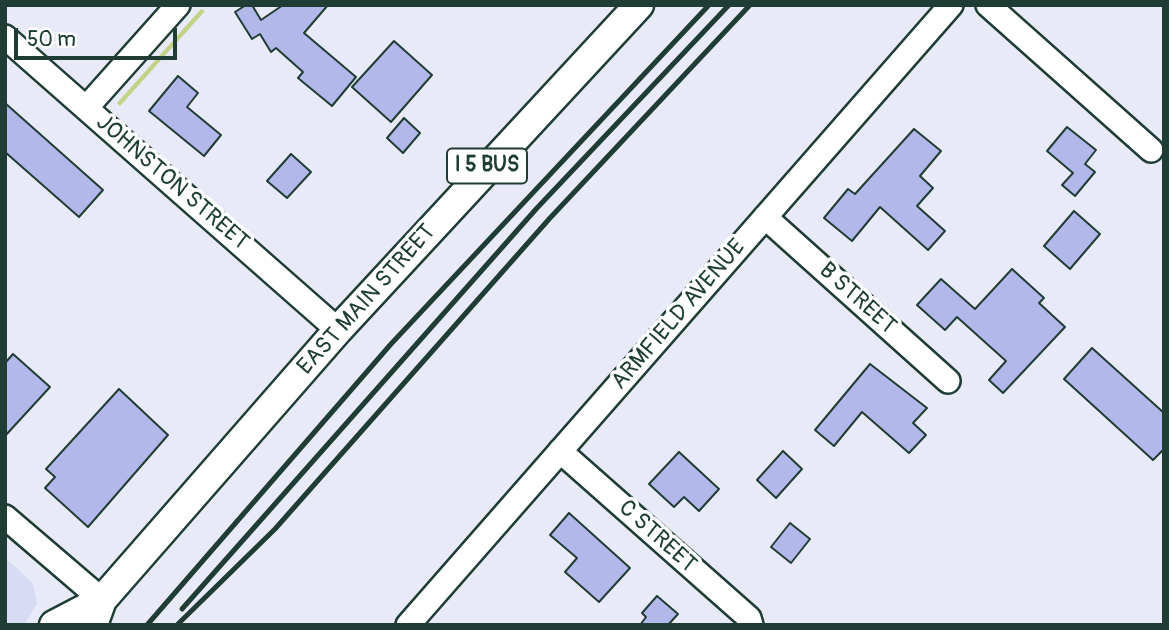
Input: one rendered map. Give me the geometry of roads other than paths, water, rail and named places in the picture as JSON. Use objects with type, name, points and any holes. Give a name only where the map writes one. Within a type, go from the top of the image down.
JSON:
[{"type":"main road","name":"EAST MAIN STREET","points":[[54,625],[97,613],[338,330],[639,5]]},
{"type":"street","points":[[86,108],[178,5]]},
{"type":"street","name":"ARMFIELD AVENUE","points":[[408,625],[951,5]]},
{"type":"street","points":[[988,5],[1151,150]]},
{"type":"street","name":"JOHNSTON STREET","points":[[5,37],[338,330]]},
{"type":"street","name":"B STREET","points":[[765,217],[948,381]]},
{"type":"street","name":"C STREET","points":[[560,451],[750,618],[751,625]]},
{"type":"street","points":[[5,517],[97,613]]},
{"type":"railway","points":[[147,625],[391,344],[709,5]]},
{"type":"railway","points":[[182,609],[537,208],[729,5]]},
{"type":"railway","points":[[177,625],[275,529],[550,218],[750,5]]}]
